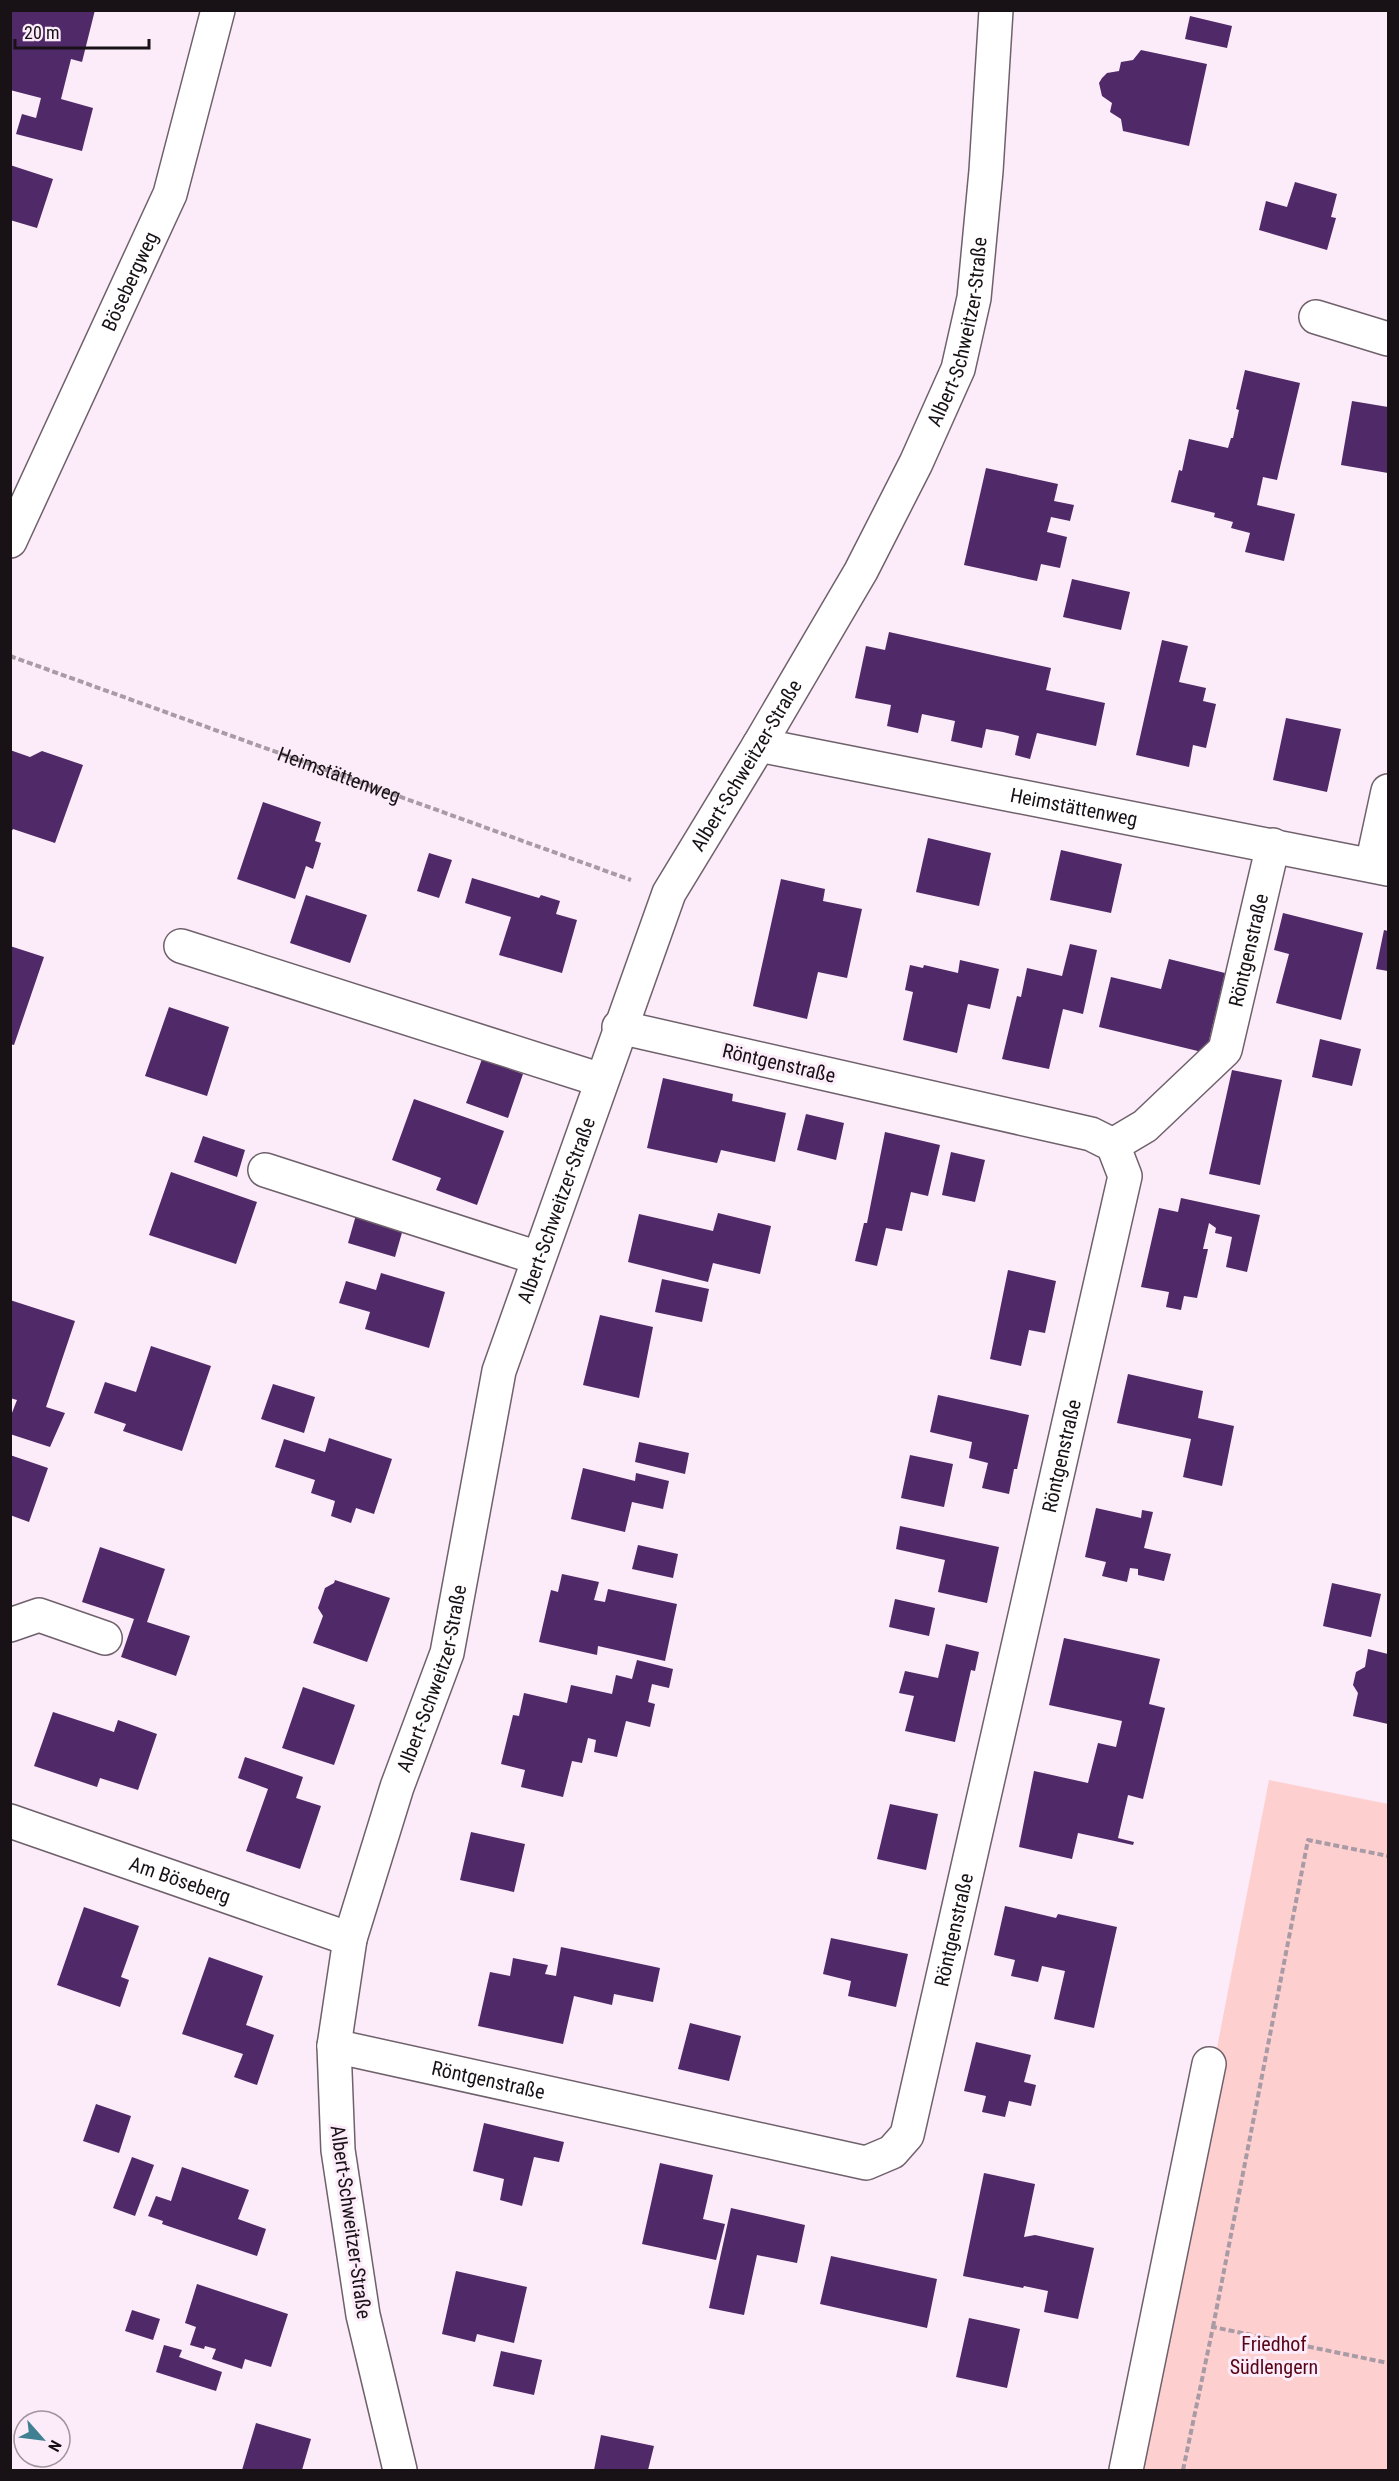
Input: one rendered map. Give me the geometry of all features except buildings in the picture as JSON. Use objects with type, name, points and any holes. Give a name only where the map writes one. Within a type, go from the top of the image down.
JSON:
[{"type":"street","name":"Bösebergweg","points":[[10,542],[170,194],[218,10]]},
{"type":"street","name":"Albert-Schweitzer-Straße","points":[[400,2470],[362,2303],[338,2150],[334,2046],[350,1939],[397,1787],[447,1653],[499,1371],[619,1027],[669,894],[861,571],[916,463],[958,369],[974,298],[986,171],[996,10]]},
{"type":"street","points":[[1316,317],[1389,339]]},
{"type":"street","name":"Heimstättenweg","points":[[759,745],[1380,867]]},
{"type":"street","points":[[1380,867],[1389,791]]},
{"type":"street","name":"Röntgenstraße","points":[[1113,1145],[1145,1126],[1225,1050],[1273,845]]},
{"type":"street","points":[[181,946],[601,1080]]},
{"type":"street","name":"Röntgenstraße","points":[[334,2046],[866,2163],[892,2152],[907,2135],[1125,1176],[1113,1145],[1091,1134],[619,1027]]},
{"type":"street","points":[[265,1170],[538,1258]]},
{"type":"street","points":[[10,1625],[39,1615],[105,1638]]},
{"type":"street","name":"Am Böseberg","points":[[10,1821],[350,1939]]},
{"type":"street","points":[[1126,2470],[1209,2064]]},
{"type":"path","name":"Heimstättenweg","points":[[10,656],[669,894]]},
{"type":"path","points":[[1183,2470],[1308,1840],[1389,1856]]},
{"type":"path","points":[[1213,2327],[1389,2363]]},
{"type":"green space","name":"Friedhof Südlengern","points":[[1269,1780],[1388,1804],[1388,2470],[1135,2470]]}]
